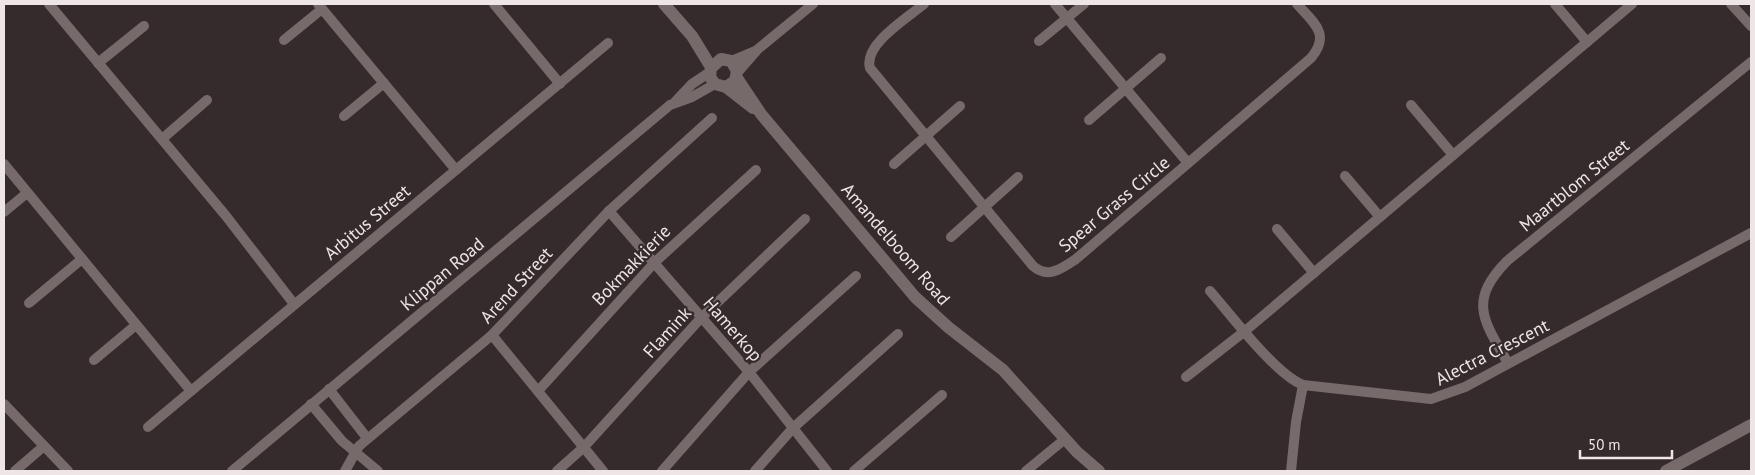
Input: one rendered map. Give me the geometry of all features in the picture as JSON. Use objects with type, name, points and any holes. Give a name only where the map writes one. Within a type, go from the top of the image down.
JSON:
[{"type":"street","points":[[49,4],[294,304]]},
{"type":"street","points":[[495,4],[560,84]]},
{"type":"street","points":[[664,4],[692,36],[725,68],[733,83],[720,85],[725,68]]},
{"type":"street","name":"Klippan Road","points":[[232,471],[674,103],[692,84],[758,49],[813,4]]},
{"type":"street","name":"Spear Grass Circle","points":[[924,4],[876,44],[869,55],[868,62],[874,77],[1033,266],[1042,273],[1049,274],[1056,272],[1076,259],[1317,51],[1321,38],[1319,31],[1297,4]]},
{"type":"street","points":[[1055,4],[1188,163]]},
{"type":"street","points":[[1039,41],[1084,4]]},
{"type":"street","points":[[1555,4],[1587,42]]},
{"type":"street","points":[[1186,377],[1245,331],[1632,4]]},
{"type":"street","points":[[1732,4],[1751,26]]},
{"type":"street","points":[[284,40],[320,6],[456,170]]},
{"type":"street","points":[[98,63],[144,26]]},
{"type":"street","name":"Arbitus Street","points":[[148,427],[608,43]]},
{"type":"street","points":[[1089,120],[1161,58]]},
{"type":"street","name":"Maartblom Street","points":[[1508,363],[1489,329],[1485,315],[1483,302],[1485,287],[1494,274],[1507,261],[1751,62]]},
{"type":"street","name":"Amandelboom Road","points":[[725,68],[761,114],[920,302],[948,327],[1003,370],[1065,439],[1099,471]]},
{"type":"street","points":[[344,116],[384,83]]},
{"type":"street","name":"Klippan Road","points":[[674,103],[720,85]]},
{"type":"street","name":"Amandelboom Road","points":[[720,85],[761,114]]},
{"type":"street","points":[[162,140],[207,100]]},
{"type":"street","points":[[1411,105],[1453,156]]},
{"type":"street","points":[[894,164],[960,106]]},
{"type":"street","name":"Arend Street","points":[[345,471],[354,450],[366,438],[492,335],[609,211],[712,118]]},
{"type":"street","points":[[4,164],[191,391]]},
{"type":"street","name":"Bokmakkierie","points":[[538,391],[655,262],[756,170]]},
{"type":"street","points":[[1345,176],[1380,217]]},
{"type":"street","points":[[951,237],[1018,177]]},
{"type":"street","points":[[4,212],[27,192]]},
{"type":"street","name":"Hamerkop","points":[[609,211],[749,372],[827,471]]},
{"type":"street","name":"Flamink","points":[[557,471],[584,447],[701,318],[805,219]]},
{"type":"street","points":[[1277,229],[1314,273]]},
{"type":"street","name":"Alectra Crescent","points":[[1210,291],[1286,376],[1304,385],[1431,400],[1465,387],[1751,233]]},
{"type":"street","points":[[29,304],[82,259]]},
{"type":"street","points":[[662,471],[749,372],[856,276]]},
{"type":"street","points":[[94,360],[136,325]]},
{"type":"street","points":[[755,471],[793,428],[898,334]]},
{"type":"street","points":[[492,335],[603,471]]},
{"type":"street","points":[[1290,471],[1296,422],[1304,385]]},
{"type":"street","points":[[329,390],[366,438]]},
{"type":"street","points":[[854,471],[942,395]]},
{"type":"street","points":[[4,404],[68,471]]},
{"type":"street","points":[[311,404],[342,440],[378,471]]},
{"type":"street","points":[[1666,471],[1751,425]]},
{"type":"street","points":[[1026,471],[1065,439]]},
{"type":"street","points":[[15,471],[44,446]]}]
